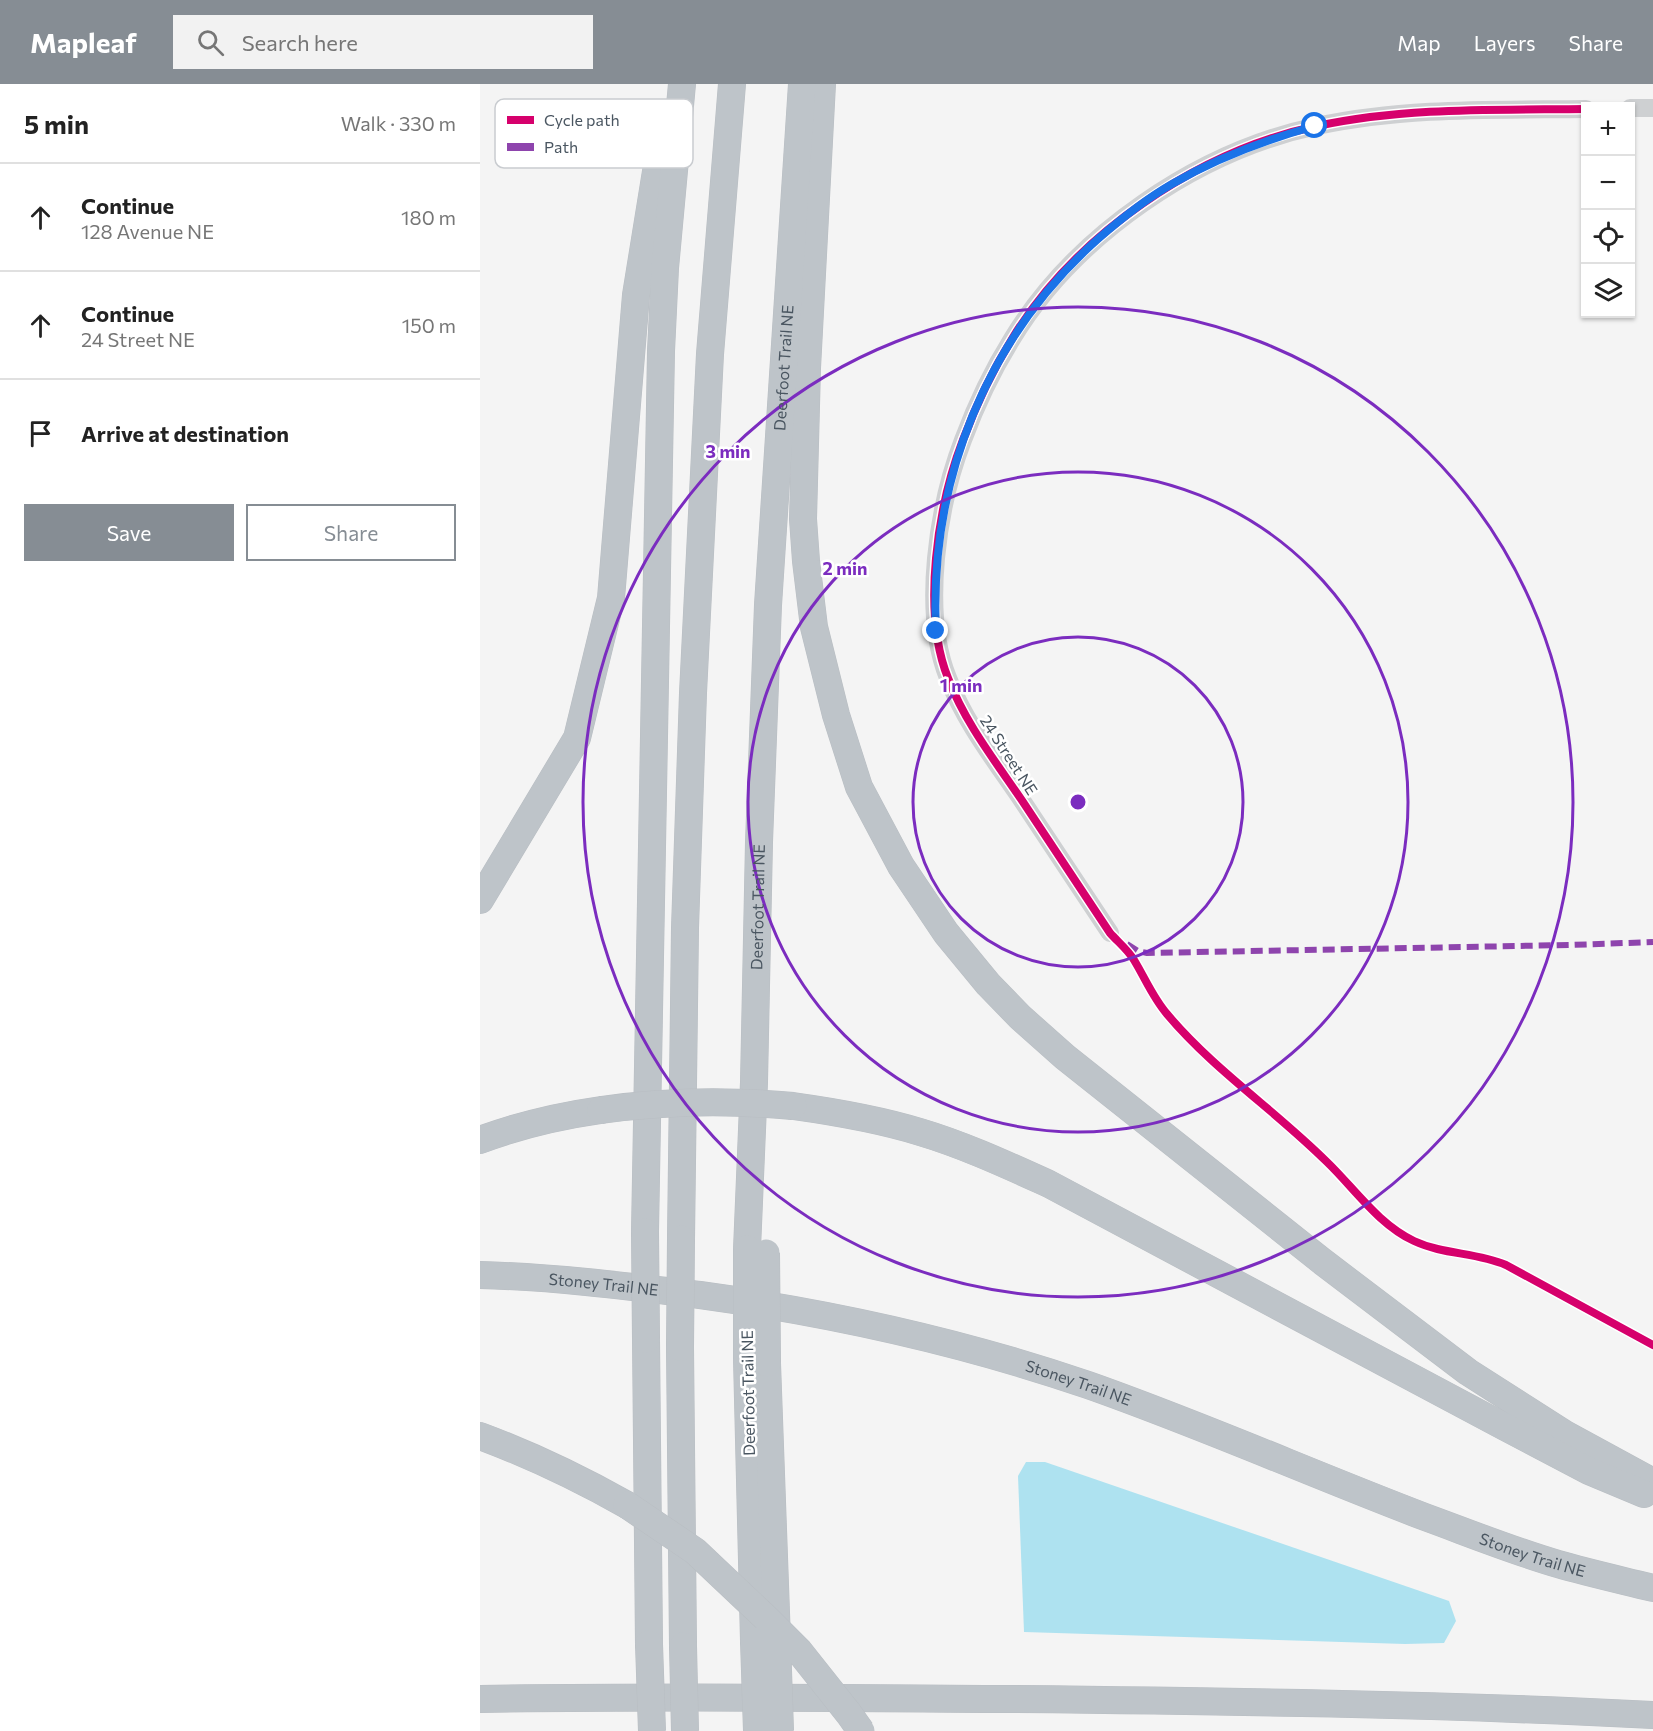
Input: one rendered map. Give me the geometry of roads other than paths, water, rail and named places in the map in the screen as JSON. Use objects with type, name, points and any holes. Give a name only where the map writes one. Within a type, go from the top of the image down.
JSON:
[{"type":"highway","points":[[669,99],[671,84]]},
{"type":"highway","points":[[681,99],[682,84]]},
{"type":"highway","points":[[685,1731],[680,1347],[685,928],[693,693],[710,354],[732,84]]},
{"type":"highway","name":"Deerfoot Trail NE","points":[[757,1731],[766,1641],[752,1132],[758,862],[768,605],[802,84]]},
{"type":"highway","points":[[822,84],[807,368],[803,519],[806,561],[814,627],[836,716],[860,787],[901,866],[946,933],[988,984],[1020,1017],[1074,1065],[1323,1262],[1468,1372],[1564,1434],[1653,1482]]},
{"type":"highway","points":[[480,900],[577,738],[611,598],[636,295],[657,168]]},
{"type":"highway","points":[[652,1731],[645,1232],[661,351],[665,268],[674,168]]},
{"type":"highway","points":[[480,1140],[514,1127],[555,1117],[601,1110],[697,1101],[793,1106],[860,1116],[922,1132],[1049,1184],[1588,1471],[1653,1498]]},
{"type":"highway","name":"Stoney Trail NE","points":[[480,1275],[577,1280],[731,1299],[830,1316],[956,1346],[1086,1385],[1183,1420],[1330,1480],[1514,1550],[1558,1564],[1653,1588]]},
{"type":"highway","points":[[480,1436],[530,1455],[580,1479],[627,1505],[695,1551],[799,1651],[861,1731]]},
{"type":"highway","points":[[766,1641],[780,1731]]},
{"type":"highway","points":[[480,1699],[864,1698],[1276,1702],[1653,1715]]},
{"type":"street","points":[[1635,108],[1653,108]]},
{"type":"street","name":"24 Street NE","points":[[1110,933],[976,734],[947,677],[936,631],[934,594],[936,560],[942,514],[956,457],[987,383],[1013,337],[1047,290],[1085,251],[1128,213],[1170,184],[1213,162],[1257,144],[1315,126],[1364,117],[1436,111],[1581,109]]},
{"type":"water","points":[[1026,1462],[1045,1462],[1449,1601],[1456,1621],[1444,1643],[1405,1644],[1024,1632],[1018,1476]]}]
